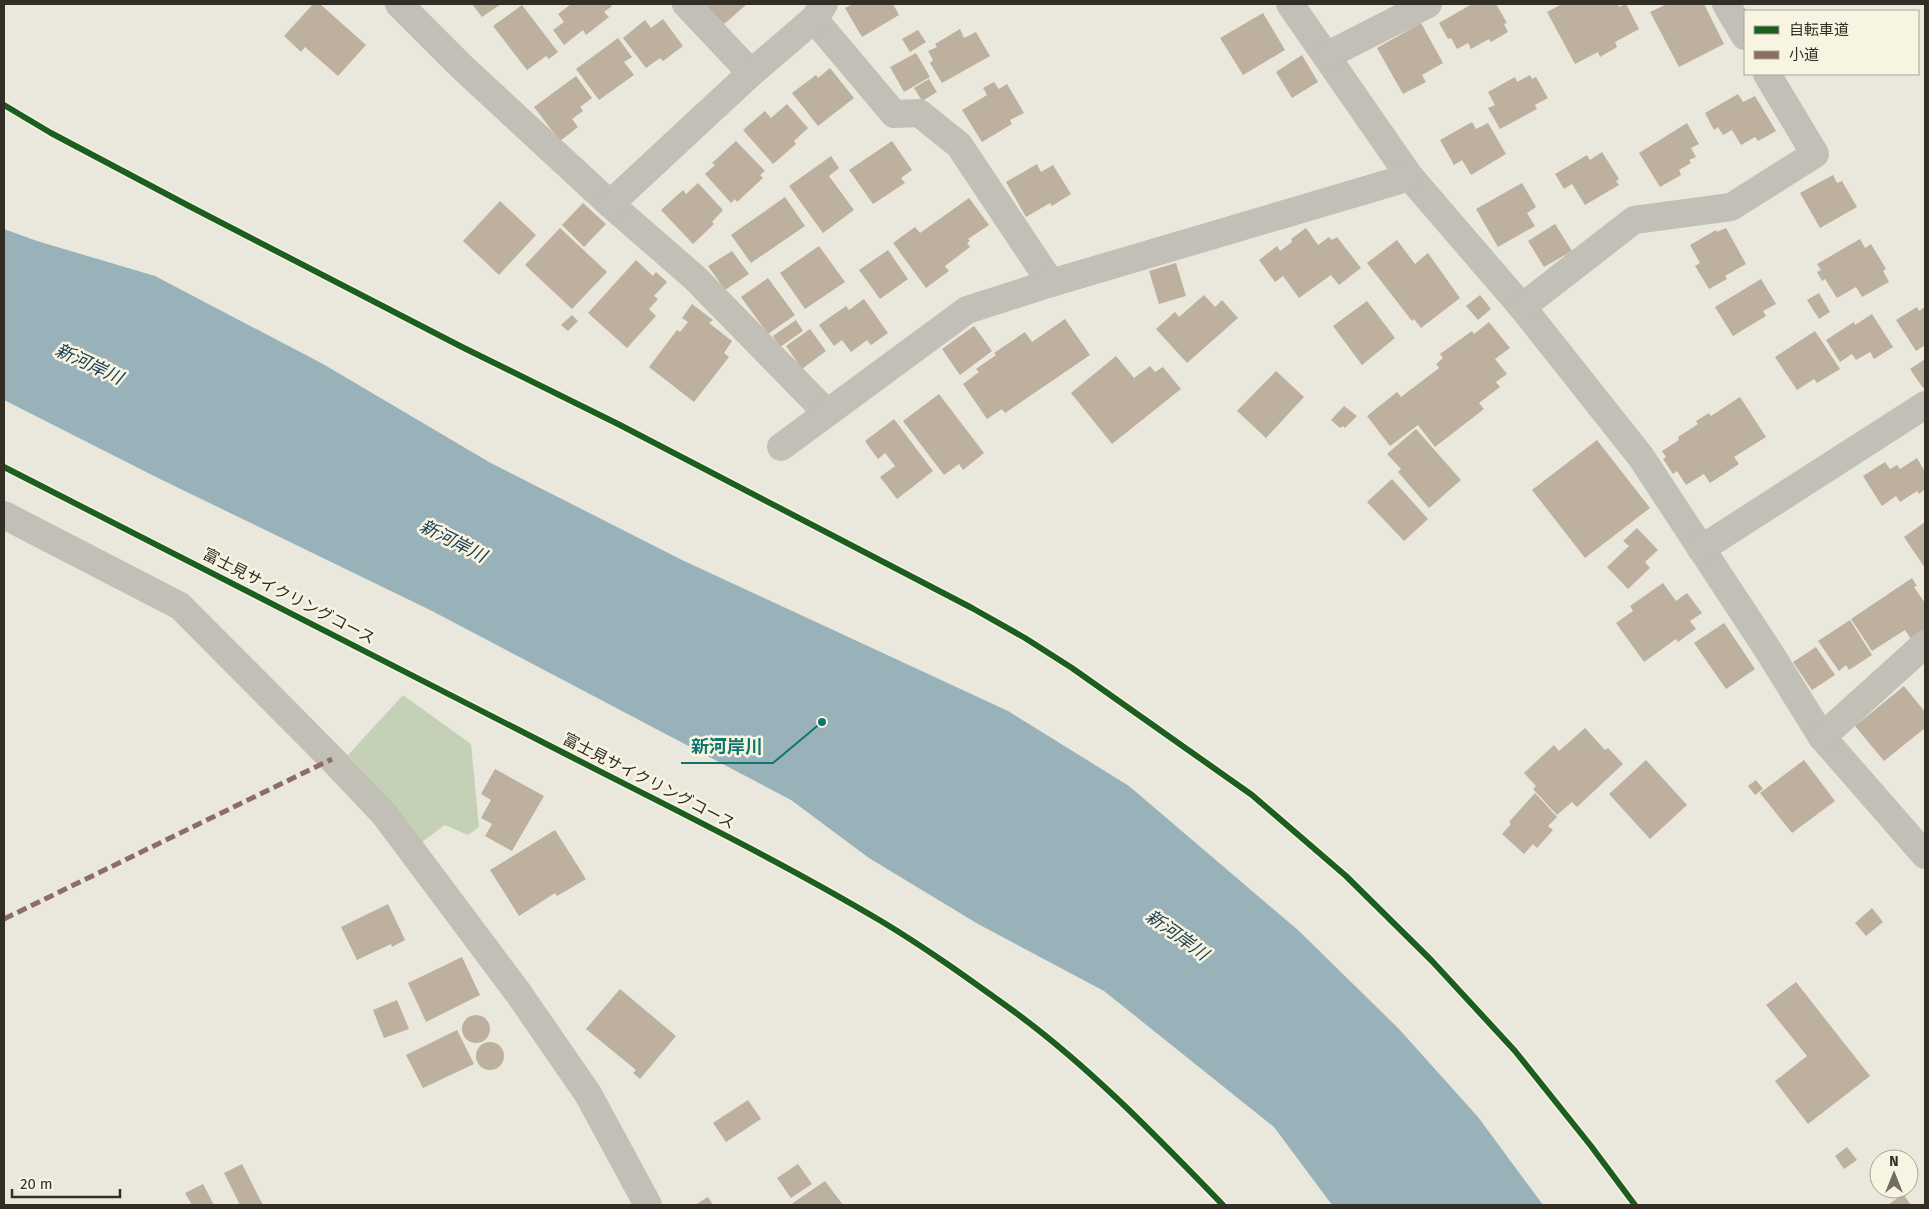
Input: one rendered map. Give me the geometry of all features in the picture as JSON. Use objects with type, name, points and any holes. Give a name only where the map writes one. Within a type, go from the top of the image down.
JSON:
[{"type":"street","points":[[399,4],[462,67],[610,204],[695,278],[827,413]]},
{"type":"street","points":[[686,4],[750,73]]},
{"type":"street","points":[[1290,4],[1328,56],[1410,177],[1522,307],[1641,458],[1768,650],[1822,737],[1925,854]]},
{"type":"street","points":[[1328,56],[1428,4]]},
{"type":"street","points":[[1726,4],[1744,34]]},
{"type":"street","points":[[610,204],[819,11],[894,114],[919,113],[959,145],[1051,283]]},
{"type":"street","points":[[1522,307],[1634,220],[1731,207],[1815,154],[1768,75]]},
{"type":"street","points":[[781,447],[967,310],[1051,283],[1410,177]]},
{"type":"street","points":[[1701,549],[1925,406]]},
{"type":"street","points":[[4,515],[180,606],[332,759],[385,816],[519,994],[588,1094],[648,1205]]},
{"type":"street","points":[[1822,737],[1925,644]]},
{"type":"green space","points":[[403,695],[471,744],[479,827],[468,835],[445,825],[422,842],[386,796],[348,755]]},
{"type":"water","points":[[4,229],[37,241],[155,276],[323,364],[489,462],[682,560],[1008,711],[1129,786],[1299,931],[1399,1029],[1478,1117],[1543,1205],[1332,1205],[1274,1127],[1104,991],[978,924],[869,858],[791,800],[432,611],[158,478],[4,400]]},
{"type":"building","points":[[313,4],[320,4],[366,45],[338,76],[305,47],[301,52],[284,36]]},
{"type":"building","points":[[472,4],[501,4],[482,17]]},
{"type":"building","points":[[571,4],[610,4],[612,6],[604,12],[609,17],[586,35],[583,30],[564,45],[553,30],[564,22],[558,14]]},
{"type":"building","points":[[704,4],[747,4],[723,25]]},
{"type":"building","points":[[853,4],[893,4],[899,15],[862,37],[845,8]]},
{"type":"building","points":[[1472,4],[1496,4],[1507,23],[1504,24],[1508,32],[1491,42],[1489,39],[1471,49],[1468,43],[1457,49],[1451,38],[1448,39],[1439,23]]},
{"type":"building","points":[[1562,4],[1618,4],[1619,7],[1626,4],[1639,29],[1615,42],[1617,47],[1600,57],[1598,52],[1575,64],[1547,12]]},
{"type":"building","points":[[1667,4],[1704,4],[1724,44],[1679,67],[1650,12]]},
{"type":"building","points":[[522,5],[558,52],[549,59],[546,56],[527,70],[493,26]]},
{"type":"building","points":[[1263,13],[1285,50],[1243,75],[1220,38]]},
{"type":"building","points":[[663,19],[683,46],[663,61],[660,58],[646,68],[623,38],[645,20],[651,28]]},
{"type":"building","points":[[1421,23],[1443,63],[1422,75],[1426,82],[1403,94],[1377,48]]},
{"type":"building","points":[[960,29],[964,38],[976,32],[990,56],[942,83],[930,63],[933,60],[928,51],[937,47],[935,44]]},
{"type":"building","points":[[918,30],[926,42],[910,52],[902,39]]},
{"type":"building","points":[[618,38],[632,57],[624,62],[634,75],[599,100],[576,69]]},
{"type":"building","points":[[916,53],[930,77],[904,92],[890,67]]},
{"type":"building","points":[[1302,55],[1318,82],[1292,98],[1276,72]]},
{"type":"building","points":[[830,68],[854,98],[818,126],[792,93],[816,75],[818,78]]},
{"type":"building","points":[[1530,75],[1532,79],[1536,77],[1548,98],[1535,105],[1537,109],[1500,129],[1488,108],[1495,105],[1488,92],[1515,77],[1517,82]]},
{"type":"building","points":[[576,76],[592,98],[580,107],[583,111],[572,119],[578,127],[560,141],[534,107]]},
{"type":"building","points":[[929,79],[937,92],[922,101],[914,88]]},
{"type":"building","points":[[994,82],[999,89],[1007,84],[1024,113],[1010,120],[1012,124],[982,142],[962,110],[987,95],[983,88]]},
{"type":"building","points":[[1738,94],[1743,102],[1755,96],[1776,131],[1758,141],[1755,137],[1741,145],[1732,130],[1723,135],[1718,127],[1714,130],[1705,113]]},
{"type":"building","points":[[787,104],[808,128],[794,141],[796,144],[773,164],[743,130],[765,111],[771,118]]},
{"type":"building","points":[[1472,122],[1476,129],[1488,123],[1506,154],[1471,175],[1462,160],[1454,165],[1440,140]]},
{"type":"building","points":[[1687,123],[1699,144],[1691,148],[1696,157],[1689,160],[1691,163],[1679,170],[1681,175],[1660,187],[1639,153]]},
{"type":"building","points":[[736,141],[765,171],[760,175],[763,178],[737,202],[735,199],[731,203],[705,174],[715,165],[712,163]]},
{"type":"building","points":[[892,141],[912,170],[901,178],[905,183],[873,204],[849,170]]},
{"type":"building","points":[[1602,152],[1619,179],[1616,181],[1619,185],[1585,205],[1572,184],[1564,189],[1555,174],[1587,155],[1590,160]]},
{"type":"building","points":[[831,156],[839,168],[829,176],[854,210],[823,233],[789,186]]},
{"type":"building","points":[[1037,164],[1041,172],[1053,165],[1071,194],[1052,206],[1050,203],[1026,217],[1006,182]]},
{"type":"building","points":[[1833,175],[1837,183],[1842,181],[1857,207],[1820,228],[1800,193]]},
{"type":"building","points":[[698,183],[723,210],[712,222],[714,224],[693,244],[661,210],[683,190],[686,194]]},
{"type":"building","points":[[1522,183],[1536,207],[1527,213],[1535,226],[1498,247],[1476,209]]},
{"type":"building","points":[[785,197],[805,226],[751,263],[731,235]]},
{"type":"building","points":[[969,198],[989,225],[968,239],[970,241],[967,243],[970,247],[945,266],[949,271],[926,288],[893,243],[915,227],[920,233]]},
{"type":"building","points":[[500,201],[536,235],[499,275],[463,241]]},
{"type":"building","points":[[583,203],[606,224],[584,247],[562,225]]},
{"type":"building","points":[[1555,224],[1572,251],[1544,267],[1528,241]]},
{"type":"building","points":[[560,228],[607,272],[572,309],[525,265]]},
{"type":"building","points":[[1306,228],[1318,245],[1329,237],[1332,240],[1337,237],[1361,268],[1339,285],[1331,275],[1299,298],[1283,276],[1275,282],[1259,260],[1277,246],[1280,251],[1292,242],[1291,239]]},
{"type":"building","points":[[1726,228],[1746,264],[1725,276],[1727,279],[1709,289],[1695,266],[1700,263],[1690,245],[1716,230],[1717,232]]},
{"type":"building","points":[[1860,239],[1865,248],[1871,244],[1886,269],[1883,271],[1889,282],[1862,297],[1856,287],[1837,298],[1825,279],[1822,281],[1817,272],[1821,270],[1817,264]]},
{"type":"building","points":[[1397,240],[1415,264],[1428,253],[1460,298],[1421,328],[1414,319],[1412,321],[1367,263]]},
{"type":"building","points":[[819,246],[845,282],[805,309],[780,273]]},
{"type":"building","points":[[888,250],[908,279],[880,299],[859,270]]},
{"type":"building","points":[[732,251],[749,274],[725,290],[708,266]]},
{"type":"building","points":[[636,260],[653,276],[656,272],[667,282],[654,296],[658,299],[649,309],[656,316],[627,348],[588,313]]},
{"type":"building","points":[[1176,263],[1186,296],[1159,304],[1149,271]]},
{"type":"building","points":[[768,278],[795,315],[768,334],[741,297]]},
{"type":"building","points":[[1761,279],[1776,304],[1763,311],[1766,316],[1733,336],[1715,307]]},
{"type":"building","points":[[1819,293],[1830,312],[1819,319],[1807,300]]},
{"type":"building","points":[[1204,295],[1215,307],[1222,300],[1238,318],[1187,363],[1156,329],[1175,312],[1179,317]]},
{"type":"building","points":[[1480,295],[1491,309],[1478,320],[1466,306]]},
{"type":"building","points":[[864,299],[888,333],[871,345],[867,340],[851,352],[842,340],[834,346],[819,325],[846,306],[849,310]]},
{"type":"building","points":[[1367,301],[1395,338],[1362,365],[1333,326]]},
{"type":"building","points":[[692,304],[713,320],[709,323],[732,341],[724,353],[729,357],[694,402],[649,367],[677,330],[680,332],[688,322],[682,318]]},
{"type":"building","points":[[1917,307],[1919,311],[1925,307],[1925,345],[1916,351],[1896,320]]},
{"type":"building","points":[[1872,314],[1893,347],[1874,359],[1870,352],[1856,360],[1852,354],[1840,362],[1826,340],[1854,322],[1855,325]]},
{"type":"building","points":[[572,315],[578,321],[568,331],[561,325]]},
{"type":"building","points":[[1065,319],[1090,355],[1005,413],[1002,409],[987,419],[963,384],[979,372],[976,369],[996,355],[994,353],[1025,332],[1032,342]]},
{"type":"building","points":[[796,320],[803,331],[780,347],[773,336]]},
{"type":"building","points":[[1489,322],[1510,348],[1495,359],[1507,374],[1496,382],[1500,387],[1479,403],[1484,409],[1435,447],[1418,425],[1390,446],[1367,416],[1397,392],[1401,397],[1439,368],[1436,364],[1443,358],[1440,354],[1472,331],[1474,334]]},
{"type":"building","points":[[974,326],[992,351],[960,375],[942,349]]},
{"type":"building","points":[[810,329],[826,351],[802,369],[786,346]]},
{"type":"building","points":[[1815,331],[1840,369],[1817,383],[1814,379],[1797,390],[1775,357]]},
{"type":"building","points":[[1116,356],[1134,378],[1150,366],[1155,372],[1163,367],[1181,389],[1112,444],[1071,393]]},
{"type":"building","points":[[1925,359],[1925,386],[1923,388],[1910,369]]},
{"type":"building","points":[[1276,371],[1304,397],[1266,438],[1237,411]]},
{"type":"building","points":[[939,394],[984,453],[963,470],[959,464],[944,475],[903,421]]},
{"type":"building","points":[[1740,397],[1766,437],[1734,457],[1739,464],[1710,483],[1704,474],[1686,485],[1677,471],[1673,474],[1663,459],[1666,457],[1662,451],[1679,440],[1678,437],[1698,424],[1696,421],[1709,413],[1711,416]]},
{"type":"building","points":[[1344,406],[1357,416],[1345,428],[1343,426],[1340,428],[1331,420]]},
{"type":"building","points":[[894,419],[933,471],[897,499],[880,477],[895,466],[885,453],[878,459],[865,441]]},
{"type":"building","points":[[1416,429],[1461,480],[1429,508],[1398,472],[1401,469],[1387,454]]},
{"type":"building","points":[[1597,440],[1650,508],[1585,558],[1532,490]]},
{"type":"building","points":[[1917,458],[1925,472],[1925,489],[1919,494],[1917,491],[1900,502],[1896,496],[1882,506],[1863,476],[1885,462],[1890,469],[1897,465],[1900,469]]},
{"type":"building","points":[[1392,479],[1428,519],[1404,541],[1367,502]]},
{"type":"building","points":[[1925,522],[1925,568],[1904,537]]},
{"type":"building","points":[[1637,528],[1658,550],[1645,562],[1650,568],[1628,589],[1607,567],[1629,546],[1623,541]]},
{"type":"building","points":[[1912,578],[1917,586],[1914,587],[1925,603],[1925,629],[1911,639],[1905,630],[1872,651],[1851,619]]},
{"type":"building","points":[[1663,583],[1676,601],[1687,593],[1702,613],[1690,621],[1696,629],[1678,642],[1676,639],[1644,662],[1616,623],[1633,611],[1630,606]]},
{"type":"building","points":[[1850,620],[1872,655],[1849,670],[1846,665],[1839,671],[1818,641]]},
{"type":"building","points":[[1724,623],[1755,669],[1726,689],[1694,643]]},
{"type":"building","points":[[1816,647],[1835,675],[1812,690],[1793,662]]},
{"type":"building","points":[[1904,686],[1925,712],[1925,728],[1884,761],[1855,726]]},
{"type":"building","points":[[1585,728],[1605,750],[1608,748],[1623,764],[1577,807],[1572,802],[1557,815],[1533,789],[1536,786],[1524,773],[1554,745],[1559,751]]},
{"type":"building","points":[[1646,760],[1687,805],[1650,839],[1609,794]]},
{"type":"building","points":[[1804,760],[1835,801],[1792,833],[1760,793]]},
{"type":"building","points":[[495,769],[544,796],[512,851],[485,836],[492,824],[481,818],[491,800],[481,794]]},
{"type":"building","points":[[1756,780],[1763,789],[1755,795],[1748,786]]},
{"type":"building","points":[[1535,793],[1557,817],[1548,826],[1553,830],[1537,848],[1533,844],[1524,854],[1502,834],[1511,824],[1509,822]]},
{"type":"building","points":[[555,830],[586,879],[557,896],[555,893],[519,916],[490,870]]},
{"type":"building","points":[[388,904],[405,940],[392,947],[391,944],[357,960],[341,927]]},
{"type":"building","points":[[1872,908],[1883,922],[1866,936],[1855,923]]},
{"type":"building","points":[[462,957],[480,995],[426,1022],[408,983]]},
{"type":"building","points":[[1796,982],[1870,1076],[1808,1124],[1775,1081],[1807,1056],[1766,1005]]},
{"type":"building","points":[[620,989],[676,1036],[640,1079],[633,1073],[636,1070],[586,1029]]},
{"type":"building","points":[[397,1000],[409,1029],[384,1038],[373,1010]]},
{"type":"building","points":[[476,1015],[486,1019],[490,1029],[486,1039],[476,1043],[466,1039],[462,1029],[466,1019]]},
{"type":"building","points":[[457,1030],[474,1064],[423,1088],[406,1055]]},
{"type":"building","points":[[490,1042],[500,1046],[504,1056],[500,1066],[490,1070],[480,1066],[476,1056],[480,1046]]},
{"type":"building","points":[[748,1100],[761,1119],[726,1142],[713,1123]]},
{"type":"building","points":[[1847,1147],[1857,1160],[1844,1169],[1835,1156]]},
{"type":"building","points":[[242,1164],[263,1205],[240,1205],[224,1173]]},
{"type":"building","points":[[798,1164],[812,1184],[791,1198],[777,1178]]},
{"type":"building","points":[[825,1181],[843,1205],[790,1205]]},
{"type":"building","points":[[203,1184],[214,1205],[192,1205],[185,1193]]},
{"type":"building","points":[[708,1197],[713,1205],[695,1205]]},
{"type":"building","points":[[1896,1199],[1907,1199],[1911,1205],[1888,1205]]},
{"type":"marked path","points":[[4,919],[332,759]]},
{"type":"cycle path","points":[[4,105],[51,133],[189,206],[462,347],[620,425],[972,608],[1025,638],[1072,668],[1252,795],[1346,876],[1432,961],[1515,1051],[1591,1146],[1635,1205]]},
{"type":"cycle path","name":"富士見サイクリングコース","points":[[4,467],[720,832],[801,875],[881,921],[980,987],[1068,1055],[1122,1103],[1223,1205]]},
{"type":"place","name":"新河岸川","points":[[822,722]]}]
